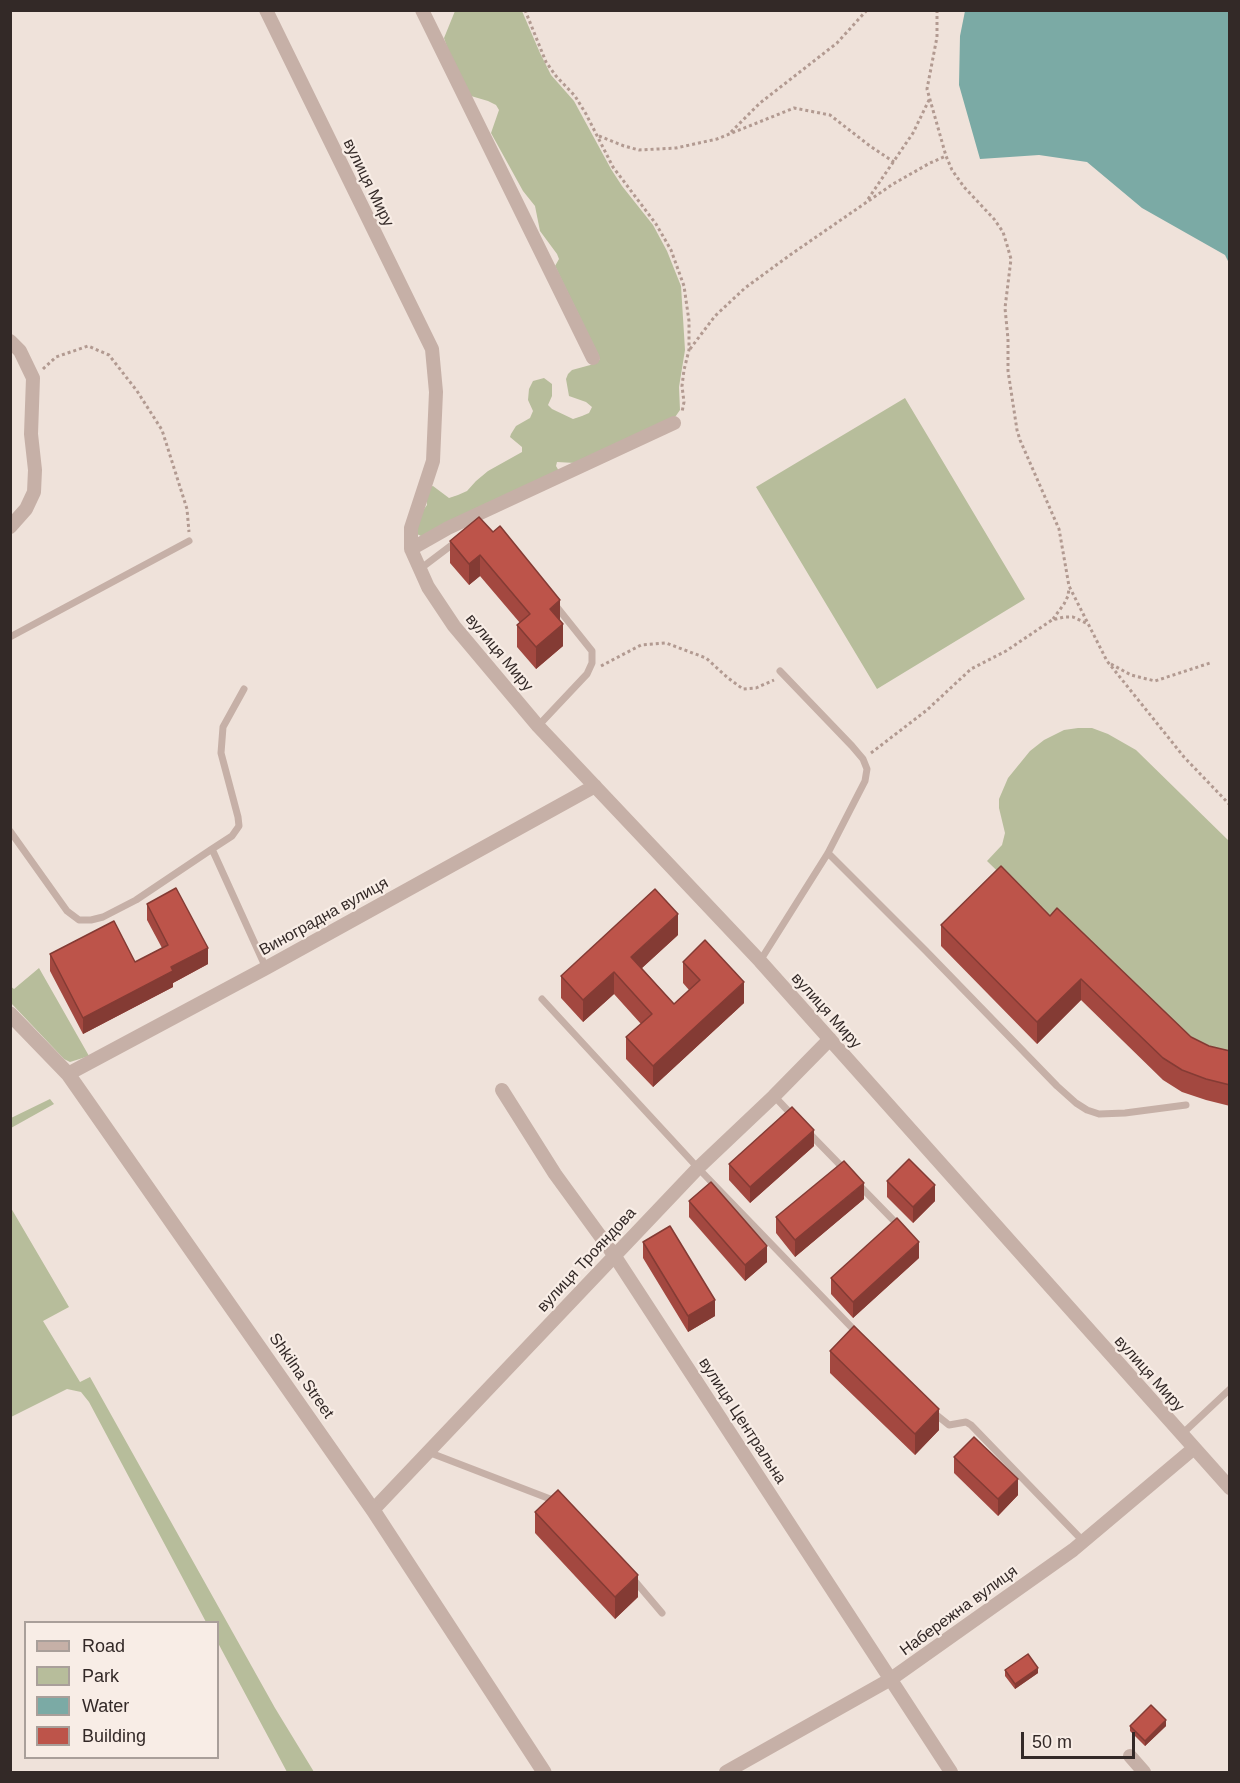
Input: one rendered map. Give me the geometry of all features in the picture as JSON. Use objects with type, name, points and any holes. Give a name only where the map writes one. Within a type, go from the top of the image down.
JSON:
[{"type":"street","name":"вулиця Миру","points":[[266,10],[432,349],[436,392],[432,461],[411,528],[411,549],[428,587],[454,626],[538,726],[760,961],[1230,1488]]},
{"type":"street","points":[[422,10],[593,358]]},
{"type":"street","points":[[10,341],[20,351],[33,378],[31,434],[35,470],[34,492],[26,509],[10,527]]},
{"type":"street","points":[[411,549],[448,528],[674,423]]},
{"type":"street","name":"Виноградна вулиця","points":[[68,1074],[266,968],[595,786]]},
{"type":"street","name":"Shkilna Street","points":[[10,1014],[68,1074],[373,1510],[544,1773]]},
{"type":"street","name":"вулиця Трояндова","points":[[373,1510],[698,1168],[830,1039]]},
{"type":"street","name":"вулиця Центральна","points":[[502,1090],[555,1174],[614,1255],[951,1773]]},
{"type":"street","name":"Набережна вулиця","points":[[726,1773],[891,1679],[1083,1541],[1193,1449]]},
{"type":"street","points":[[1130,1756],[1144,1773]]},
{"type":"lane","points":[[420,569],[467,536]]},
{"type":"lane","points":[[10,637],[189,541]]},
{"type":"lane","points":[[538,726],[587,674],[592,663],[592,651],[548,596]]},
{"type":"lane","points":[[760,961],[828,853],[865,781],[867,769],[863,759],[780,671]]},
{"type":"lane","points":[[10,831],[67,911],[79,920],[103,917],[136,900],[232,836],[239,826],[220,753],[223,727],[244,689]]},
{"type":"lane","points":[[212,849],[266,968]]},
{"type":"lane","points":[[828,853],[1076,1103],[1099,1114],[1186,1105]]},
{"type":"lane","points":[[542,999],[698,1168],[863,1340]]},
{"type":"lane","points":[[774,1096],[798,1122]]},
{"type":"lane","points":[[806,1130],[847,1172]]},
{"type":"lane","points":[[855,1180],[903,1231]]},
{"type":"lane","points":[[1181,1435],[1230,1389]]},
{"type":"lane","points":[[929,1408],[949,1425],[966,1422],[971,1425],[1083,1541]]},
{"type":"lane","points":[[429,1452],[567,1507]]},
{"type":"lane","points":[[626,1571],[662,1613]]},
{"type":"path","points":[[525,10],[546,62],[575,96],[598,135],[613,167],[656,224],[671,250],[684,286],[689,321],[689,350],[682,386],[683,410],[674,423]]},
{"type":"path","points":[[729,133],[778,88],[837,43],[867,10]]},
{"type":"path","points":[[937,10],[937,37],[927,89],[929,99],[946,156],[957,178],[994,219],[1003,232],[1009,252],[1011,259],[1005,308],[1008,371],[1017,430],[1059,529],[1069,586],[1107,661],[1184,757],[1230,805]]},
{"type":"path","points":[[865,203],[917,125],[929,99]]},
{"type":"path","points":[[598,135],[624,147],[639,150],[676,148],[717,139],[794,108],[830,115],[894,162]]},
{"type":"path","points":[[689,350],[715,316],[745,288],[915,170],[946,156]]},
{"type":"path","points":[[33,378],[56,357],[88,346],[109,355],[137,391],[162,430],[187,509],[189,541]]},
{"type":"path","points":[[1052,620],[1068,596],[1069,586]]},
{"type":"path","points":[[863,759],[927,710],[971,669],[1006,651],[1052,620],[1073,617],[1086,623]]},
{"type":"path","points":[[587,674],[641,645],[666,643],[706,658],[743,689],[756,688],[772,680],[789,680]]},
{"type":"path","points":[[1107,661],[1131,675],[1155,681],[1210,663]]},
{"type":"green space","points":[[455,11],[522,11],[551,75],[574,101],[611,169],[653,225],[667,251],[681,286],[685,350],[679,387],[680,410],[673,420],[575,463],[557,462],[556,466],[559,471],[423,537],[417,534],[416,520],[427,505],[426,493],[429,487],[433,486],[449,498],[458,495],[467,491],[488,471],[522,452],[522,447],[510,437],[516,426],[530,418],[533,411],[528,400],[529,389],[533,381],[544,378],[552,384],[552,396],[548,405],[573,419],[589,413],[592,407],[586,402],[569,396],[566,379],[568,374],[572,370],[594,364],[600,359],[555,266],[559,259],[557,254],[540,231],[535,206],[523,191],[491,133],[499,110],[496,105],[488,101],[471,96],[448,50],[444,38]]},
{"type":"green space","points":[[905,398],[1025,599],[877,689],[756,487]]},
{"type":"green space","points":[[1092,728],[1108,734],[1136,750],[1229,841],[1229,1072],[1191,1059],[987,861],[1002,845],[1005,833],[999,799],[1008,778],[1030,751],[1044,740],[1064,730]]},
{"type":"green space","points":[[39,968],[89,1056],[70,1062],[64,1059],[11,1003],[10,986],[14,989]]},
{"type":"green space","points":[[50,1099],[54,1104],[11,1128],[11,1118]]},
{"type":"green space","points":[[11,1208],[69,1307],[43,1321],[80,1382],[90,1377],[275,1708],[314,1772],[287,1772],[219,1645],[219,1621],[205,1621],[89,1402],[81,1392],[67,1389],[11,1417]]},
{"type":"water","points":[[965,11],[1229,11],[1229,263],[1225,255],[1142,208],[1087,162],[1039,155],[980,159],[959,85],[960,36]]},
{"type":"building","points":[[479,517],[493,532],[500,526],[560,600],[550,609],[563,624],[536,647],[517,625],[530,614],[480,555],[469,564],[450,541]]},
{"type":"building","points":[[1001,866],[1050,916],[1057,908],[1191,1037],[1209,1046],[1230,1051],[1230,1085],[1182,1070],[1163,1058],[1081,979],[1037,1022],[941,925]]},
{"type":"building","points":[[176,888],[208,948],[171,967],[173,971],[83,1018],[50,954],[114,921],[135,962],[168,945],[147,904]]},
{"type":"building","points":[[655,889],[678,914],[631,957],[674,1004],[700,980],[683,962],[705,940],[744,982],[653,1066],[626,1037],[652,1014],[614,972],[583,1000],[561,976]]},
{"type":"building","points":[[792,1107],[814,1130],[750,1187],[729,1164]]},
{"type":"building","points":[[909,1159],[935,1185],[913,1207],[887,1181]]},
{"type":"building","points":[[844,1161],[864,1183],[795,1240],[776,1217]]},
{"type":"building","points":[[711,1182],[767,1246],[745,1265],[689,1201]]},
{"type":"building","points":[[897,1218],[919,1242],[853,1302],[831,1278]]},
{"type":"building","points":[[670,1226],[715,1300],[688,1316],[643,1242]]},
{"type":"building","points":[[854,1326],[939,1409],[915,1434],[830,1351]]},
{"type":"building","points":[[974,1437],[1018,1479],[998,1499],[954,1457]]},
{"type":"building","points":[[558,1490],[638,1575],[615,1597],[535,1512]]},
{"type":"building","points":[[1028,1654],[1038,1668],[1015,1684],[1005,1670]]},
{"type":"building","points":[[1151,1705],[1166,1720],[1145,1741],[1130,1726]]}]
